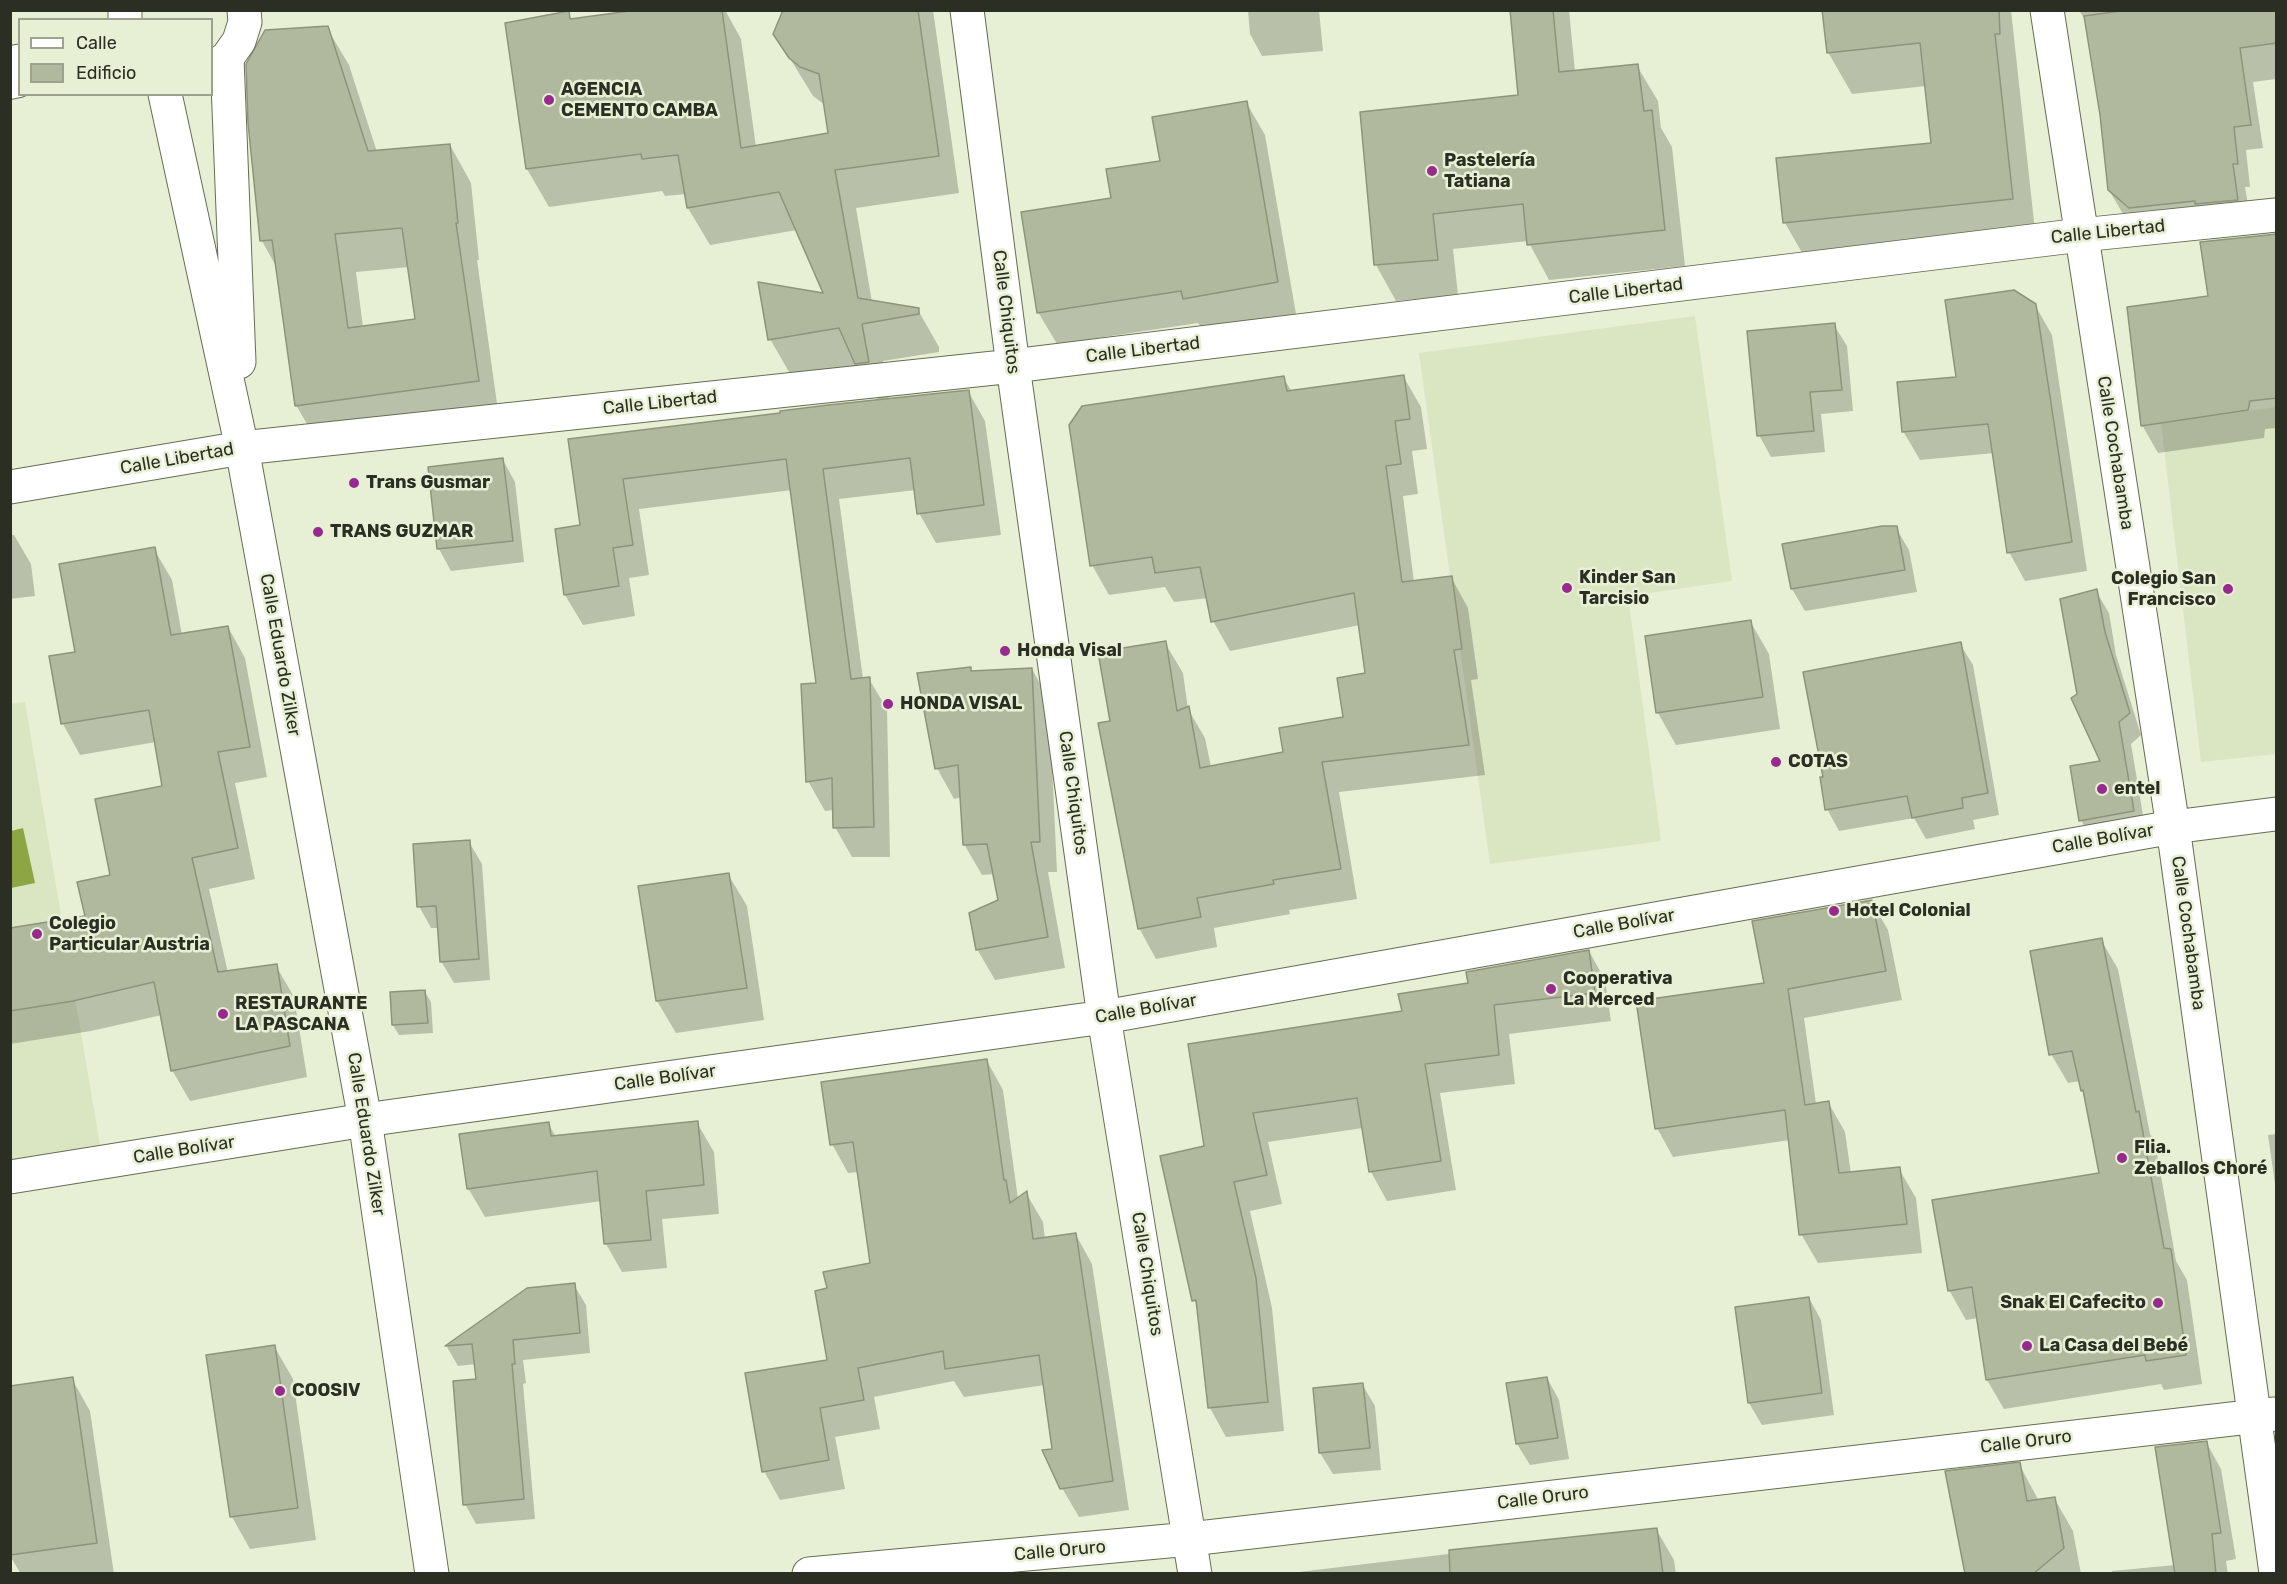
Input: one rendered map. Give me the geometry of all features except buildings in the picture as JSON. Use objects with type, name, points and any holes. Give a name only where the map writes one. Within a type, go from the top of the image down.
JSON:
[{"type":"street","points":[[219,63],[239,41],[245,22],[244,10]]},
{"type":"street","name":"Calle Chiquitos","points":[[967,10],[1013,366],[1104,1017],[1195,1574]]},
{"type":"street","name":"Calle Cochabamba","points":[[2047,10],[2265,1415],[2277,1573]]},
{"type":"street","name":"Calle Eduardo Zilker","points":[[219,63],[242,448]]},
{"type":"street","name":"Calle Eduardo Zilker","points":[[165,96],[242,448],[365,1120],[432,1574]]},
{"type":"street","name":"Calle Libertad","points":[[10,487],[242,448],[1013,366],[2081,235],[2277,215]]},
{"type":"street","name":"Calle Bolívar","points":[[10,1177],[365,1120],[1104,1017],[2173,826],[2277,814]]},
{"type":"street","name":"Calle Oruro","points":[[809,1574],[1190,1539],[2265,1415]]},
{"type":"shaded area","name":"Kinder San Tarcisio","points":[[1695,316],[1732,581],[1628,596],[1661,841],[1490,864],[1419,353]]},
{"type":"shaded area","name":"Colegio San Francisco","points":[[2276,407],[2276,754],[2201,762],[2161,423]]},
{"type":"shaded area","name":"Colegio Particular Austria","points":[[25,702],[103,1163],[10,1177],[10,704]]},
{"type":"shaded area","points":[[23,828],[35,883],[11,888],[11,831]]},
{"type":"place","name":"AGENCIA CEMENTO CAMBA","points":[[549,100]]},
{"type":"place","name":"Pastelería Tatiana","points":[[1432,171]]},
{"type":"place","name":"Trans Gusmar","points":[[354,483]]},
{"type":"place","name":"TRANS GUZMAR","points":[[318,532]]},
{"type":"place","name":"Kinder San Tarcisio","points":[[1567,588]]},
{"type":"place","name":"Colegio San Francisco","points":[[2228,589]]},
{"type":"place","name":"Honda Visal","points":[[1005,651]]},
{"type":"place","name":"HONDA VISAL","points":[[888,704]]},
{"type":"place","name":"COTAS","points":[[1776,762]]},
{"type":"place","name":"entel","points":[[2102,789]]},
{"type":"place","name":"Hotel Colonial","points":[[1834,911]]},
{"type":"place","name":"Colegio Particular Austria","points":[[37,934]]},
{"type":"place","name":"Cooperativa La Merced","points":[[1551,989]]},
{"type":"place","name":"RESTAURANTE LA PASCANA","points":[[223,1014]]},
{"type":"place","name":"Flia. Zeballos Choré","points":[[2122,1158]]},
{"type":"place","name":"Snak El Cafecito","points":[[2158,1303]]},
{"type":"place","name":"La Casa del Bebé","points":[[2027,1346]]},
{"type":"place","name":"COOSIV","points":[[280,1391]]}]
